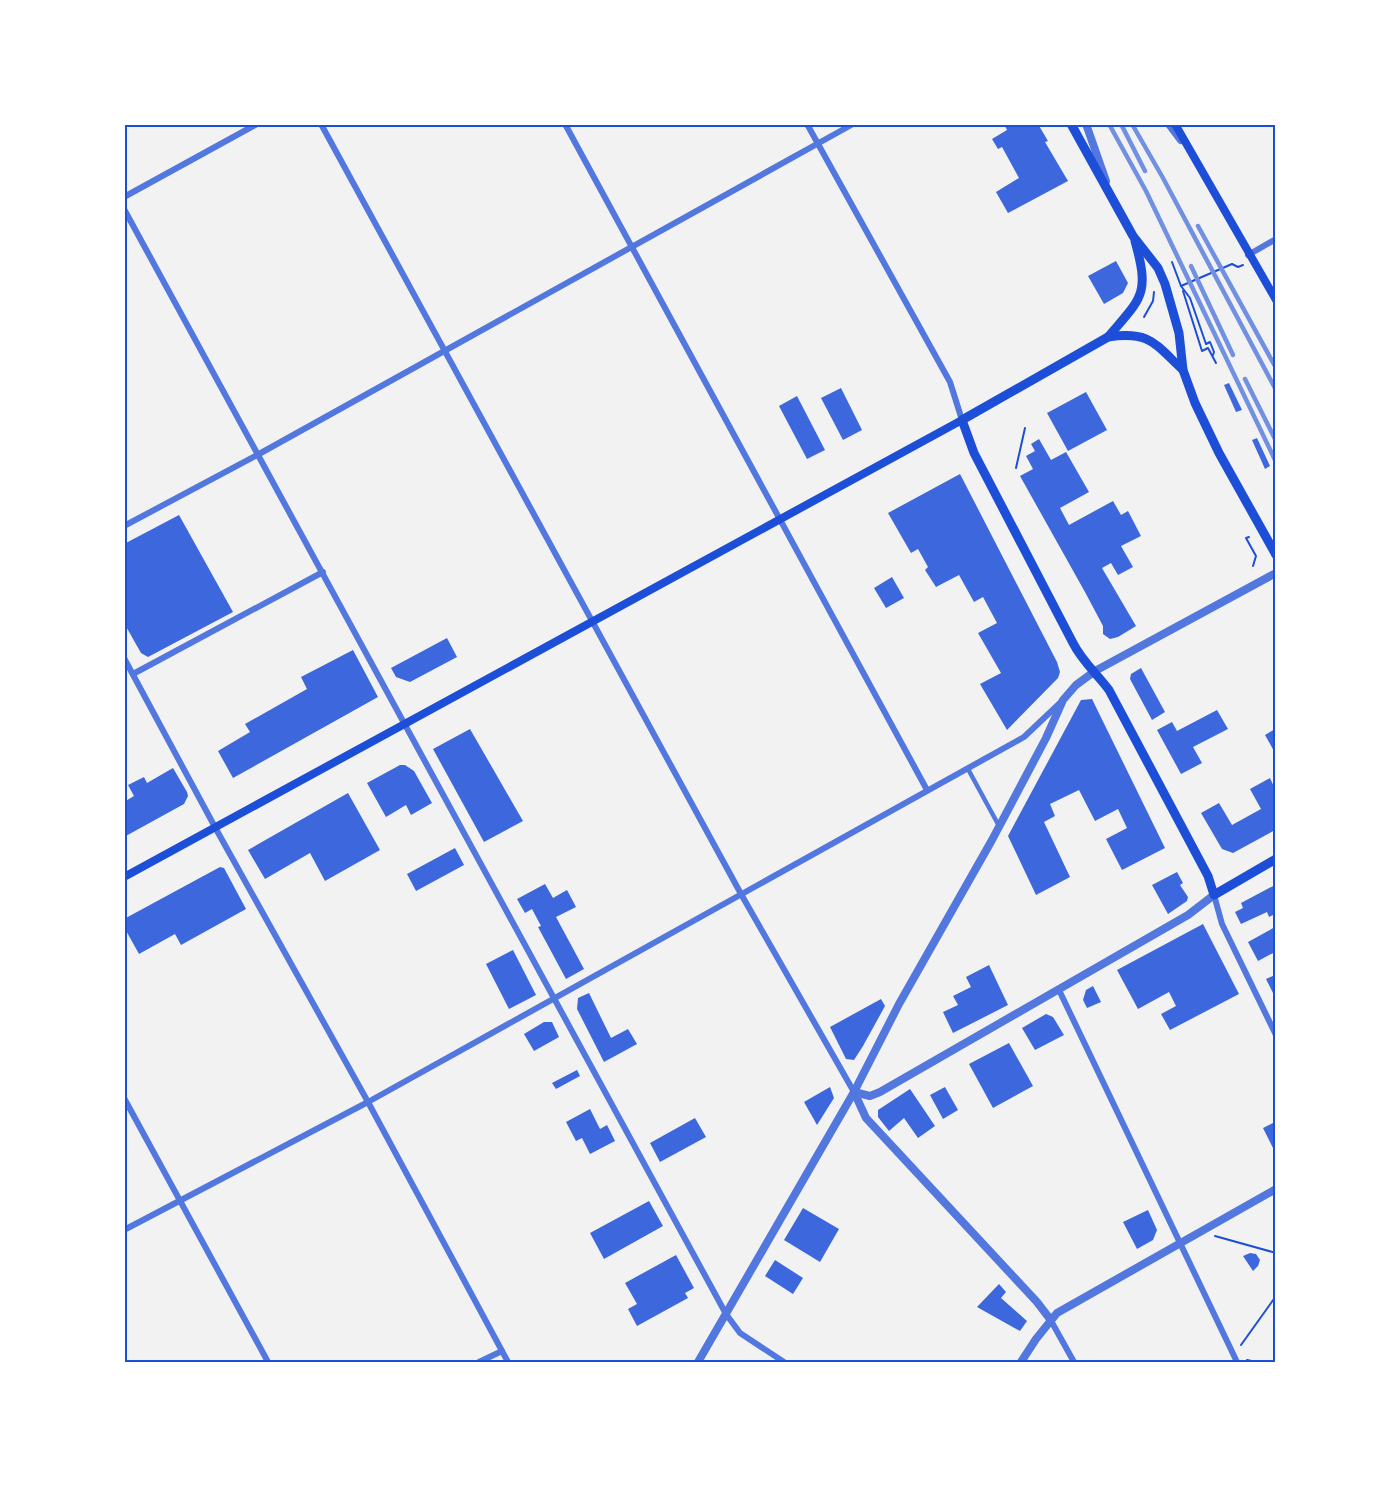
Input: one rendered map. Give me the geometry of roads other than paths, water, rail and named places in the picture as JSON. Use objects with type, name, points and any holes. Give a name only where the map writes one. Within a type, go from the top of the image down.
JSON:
[{"type":"main road","points":[[1071,124],[1133,236],[1158,268],[1179,333],[1183,370],[1195,402],[1219,453],[1275,555]]},
{"type":"main road","points":[[1175,124],[1275,300]]},
{"type":"main road","points":[[124,878],[781,520],[1108,337],[1134,307],[1140,296],[1142,267],[1133,236]]},
{"type":"main road","points":[[1108,337],[1129,334],[1150,339],[1183,370]]},
{"type":"main road","points":[[962,420],[974,453],[1081,658],[1095,671],[1108,690],[1175,812],[1208,876],[1214,895],[1275,859]]},
{"type":"street","points":[[124,197],[257,124]]},
{"type":"street","points":[[321,124],[741,894],[854,1092],[866,1118],[1037,1302],[1050,1319],[1074,1362]]},
{"type":"street","points":[[564,124],[927,790]]},
{"type":"street","points":[[807,124],[950,382],[962,420]]},
{"type":"street","points":[[124,526],[445,352],[853,124]]},
{"type":"street","points":[[1086,124],[1112,199]]},
{"type":"street","points":[[1169,124],[1189,150]]},
{"type":"street","points":[[124,209],[726,1314],[740,1333],[784,1362]]},
{"type":"street","points":[[1250,258],[1275,239]]},
{"type":"street","points":[[133,674],[323,572]]},
{"type":"street","points":[[124,1230],[368,1102],[968,769],[1024,737],[1076,685],[1095,671],[1275,573]]},
{"type":"street","points":[[124,658],[508,1362]]},
{"type":"street","points":[[698,1362],[854,1092],[899,1004],[1046,738],[1063,700]]},
{"type":"street","points":[[968,769],[999,826]]},
{"type":"street","points":[[854,1092],[870,1096],[880,1092],[1198,909],[1214,895],[1222,924],[1275,1035]]},
{"type":"street","points":[[1059,990],[1236,1359]]},
{"type":"street","points":[[124,1098],[268,1362]]},
{"type":"street","points":[[1021,1362],[1050,1319],[1072,1304],[1275,1189]]},
{"type":"street","points":[[479,1362],[502,1351]]},
{"type":"railway","points":[[1109,124],[1146,191],[1276,462]]},
{"type":"railway","points":[[1121,124],[1145,171]]},
{"type":"railway","points":[[1132,124],[1276,390]]},
{"type":"railway","points":[[1198,226],[1276,368]]},
{"type":"railway","points":[[1191,266],[1233,355]]},
{"type":"railway","points":[[1245,379],[1276,441]]}]
